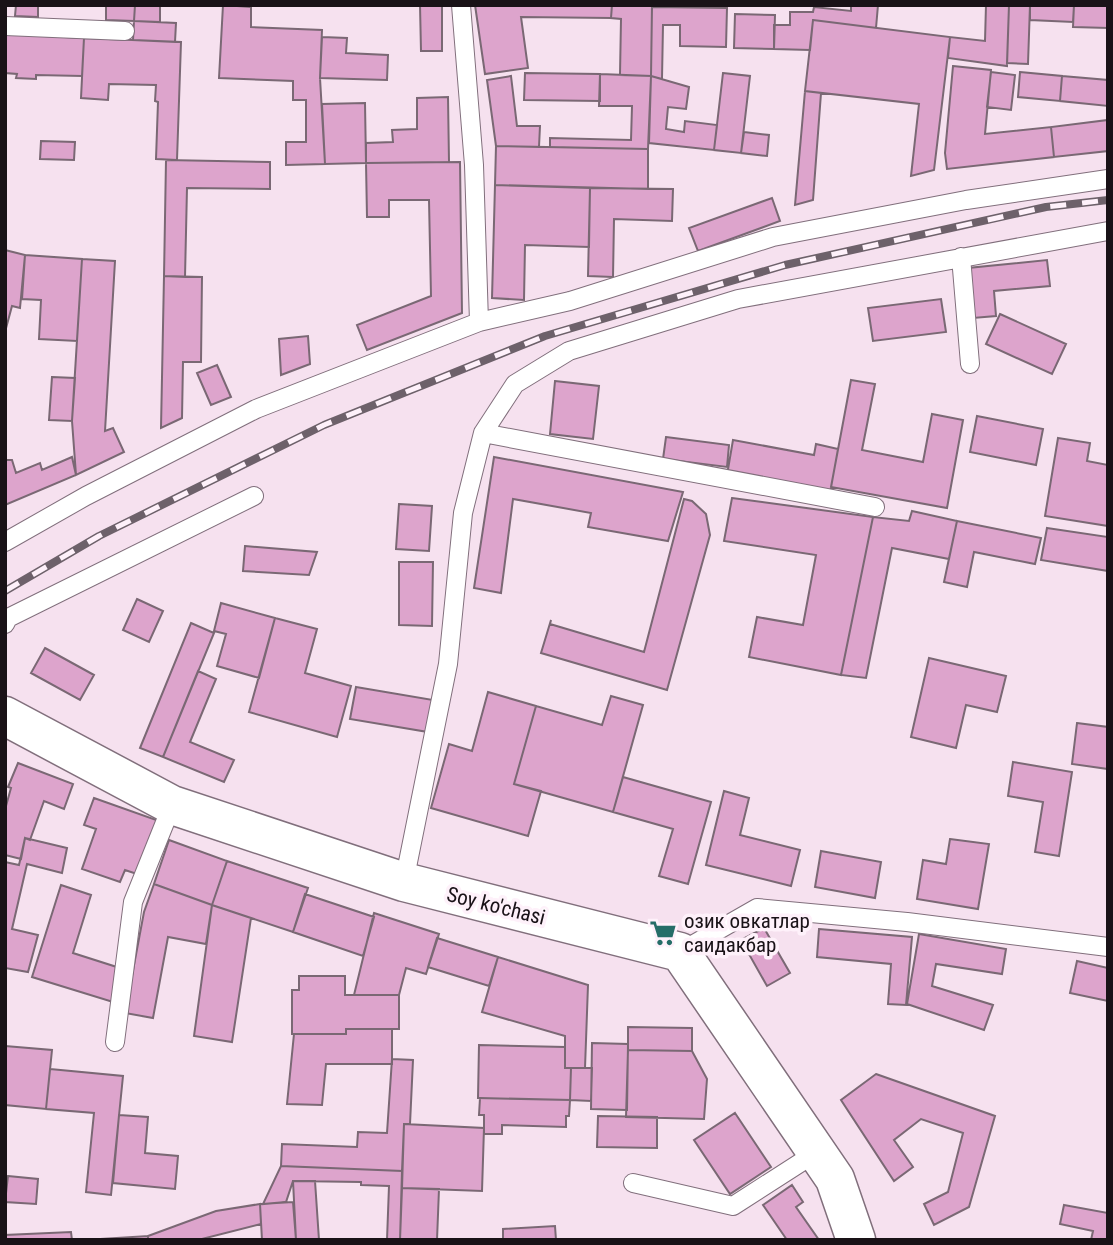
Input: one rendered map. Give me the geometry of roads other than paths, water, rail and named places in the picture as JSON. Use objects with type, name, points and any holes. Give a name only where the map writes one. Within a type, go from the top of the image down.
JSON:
[{"type":"main road","name":"Soy ko'chasi","points":[[5,716],[172,805],[404,882],[680,952]]},
{"type":"main road","points":[[680,952],[835,1179],[856,1240]]},
{"type":"lane","points":[[461,5],[474,165],[479,323]]},
{"type":"lane","points":[[5,26],[125,31]]},
{"type":"lane","points":[[5,542],[86,496],[256,409],[479,323],[570,301],[773,237],[966,200],[1108,179]]},
{"type":"lane","points":[[404,882],[449,664],[463,513],[483,433],[515,384],[569,351],[738,299],[1108,231]]},
{"type":"lane","points":[[961,257],[970,365]]},
{"type":"lane","points":[[483,433],[875,507]]},
{"type":"lane","points":[[5,624],[8,618],[254,496]]},
{"type":"lane","points":[[115,1042],[134,902],[172,805]]},
{"type":"lane","points":[[680,952],[757,908],[908,922],[1108,947]]},
{"type":"lane","points":[[633,1183],[733,1206],[817,1152]]},
{"type":"railway","points":[[5,591],[99,536],[324,425],[545,336],[785,265],[1046,207],[1108,200]]},
{"type":"place","name":"озик овкатлар саидакбар","points":[[663,933]]}]
